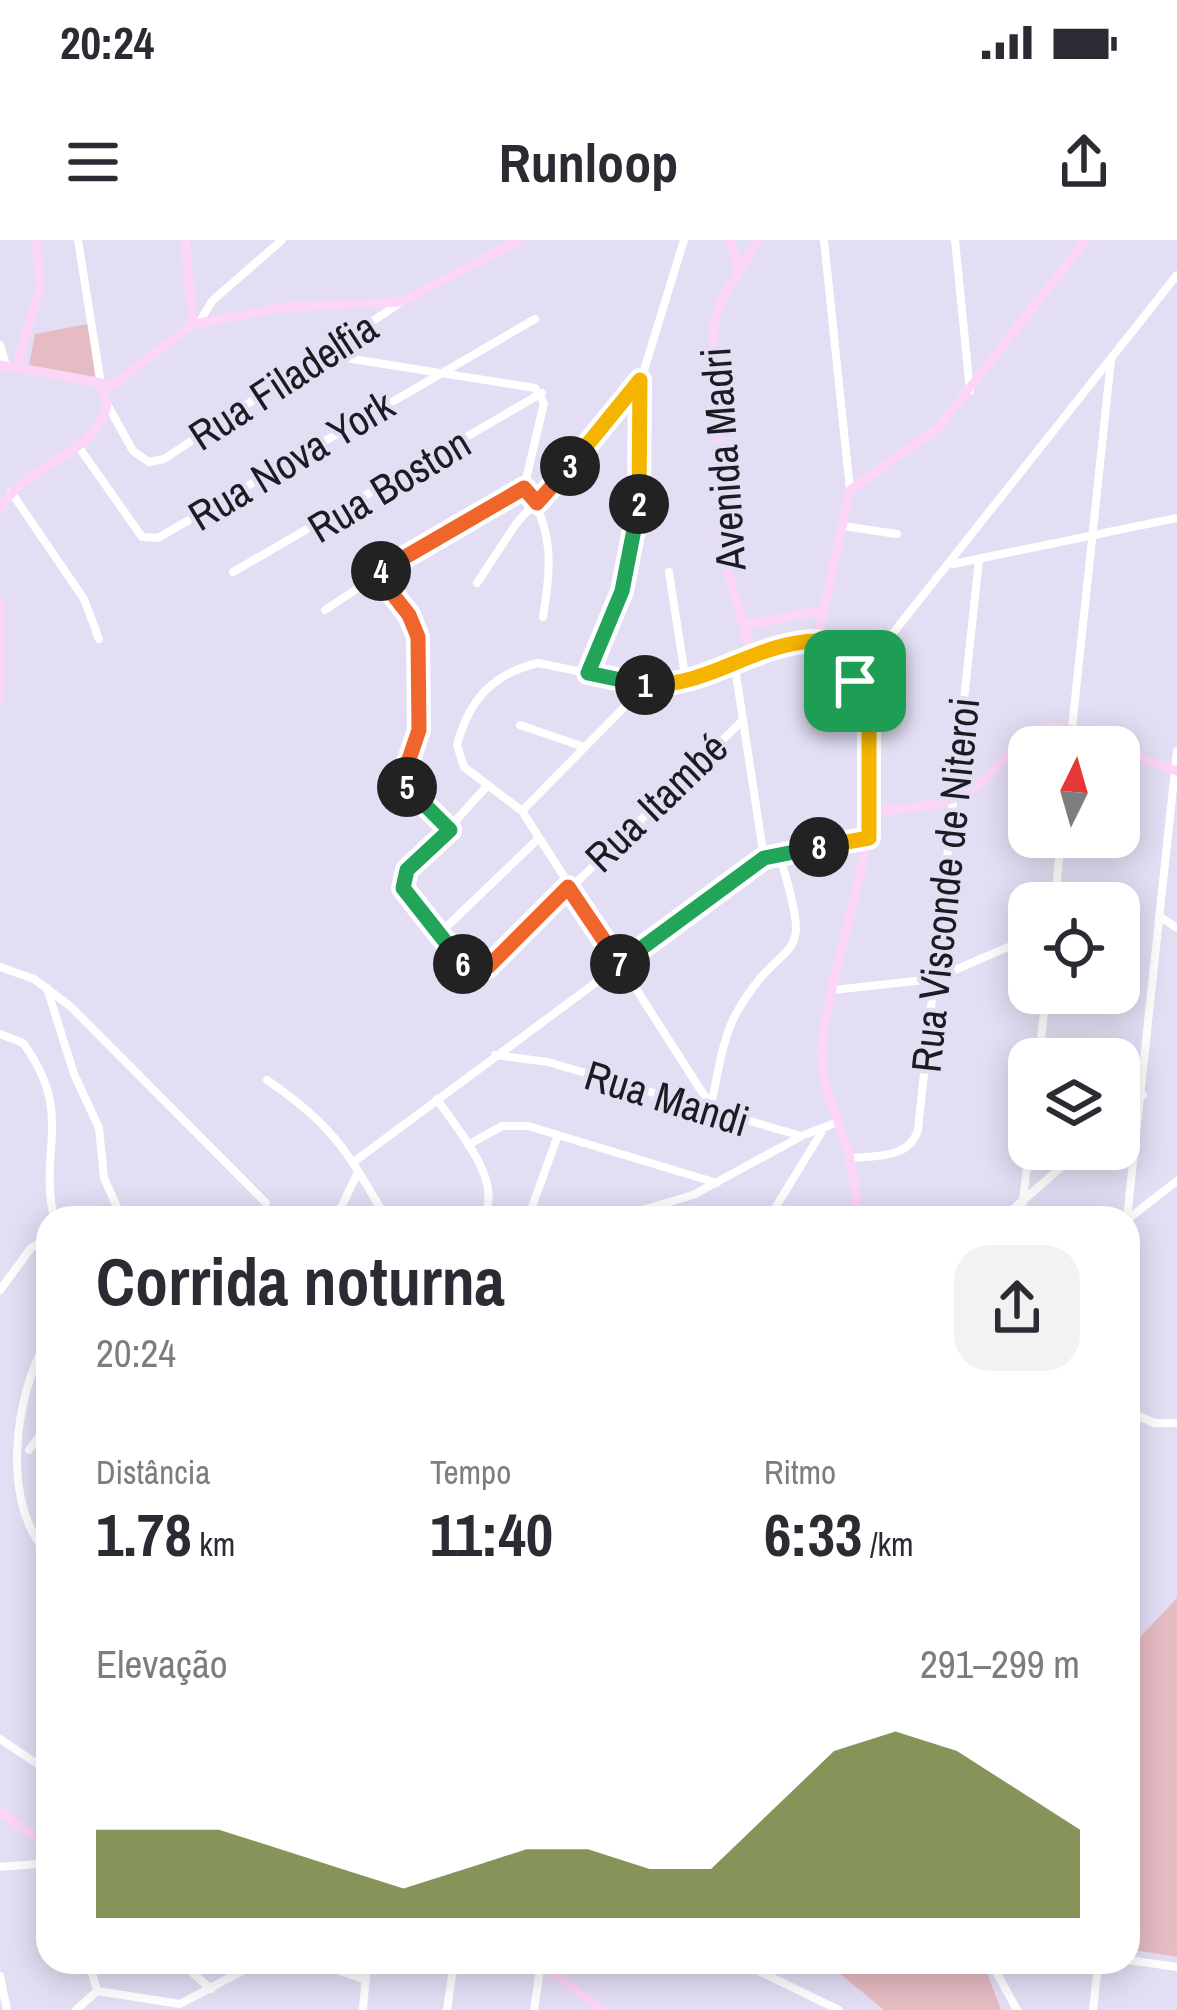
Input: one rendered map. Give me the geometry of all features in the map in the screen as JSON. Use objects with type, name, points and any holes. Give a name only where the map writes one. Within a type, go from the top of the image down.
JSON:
[{"type":"main road","points":[[36,240],[40,289],[8,366],[100,384],[123,382],[196,323],[286,307],[401,302],[520,240]]},
{"type":"main road","points":[[185,240],[196,323]]},
{"type":"main road","points":[[730,240],[738,268]]},
{"type":"main road","name":"Avenida Madri","points":[[752,653],[723,555],[713,344],[716,314],[758,240]]},
{"type":"main road","points":[[817,641],[850,490],[919,444],[970,392],[1086,240]]},
{"type":"main road","points":[[0,510],[10,492],[78,446],[103,419],[107,404],[100,384]]},
{"type":"main road","points":[[0,601],[0,700]]},
{"type":"main road","points":[[744,625],[824,610]]},
{"type":"main road","points":[[817,641],[855,681],[869,720],[869,838],[822,1052],[826,1094],[850,1158],[857,1206]]},
{"type":"main road","points":[[752,653],[817,641]]},
{"type":"main road","points":[[871,812],[955,797],[1034,731],[1072,725]]},
{"type":"main road","points":[[1140,758],[1176,771]]},
{"type":"main road","points":[[0,1812],[36,1838]]},
{"type":"main road","points":[[554,1974],[603,2010]]},
{"type":"street","points":[[78,240],[100,384]]},
{"type":"street","points":[[196,323],[212,301],[282,240]]},
{"type":"street","points":[[588,673],[622,591],[637,528],[640,380],[684,240]]},
{"type":"street","points":[[824,240],[850,490]]},
{"type":"street","points":[[955,240],[970,392]]},
{"type":"street","points":[[855,681],[1177,275]]},
{"type":"street","name":"Rua Filadelfia","points":[[107,404],[133,451],[149,462],[164,459],[401,302]]},
{"type":"street","name":"Rua Nova York","points":[[78,446],[131,525],[142,537],[158,538],[535,320]]},
{"type":"street","points":[[0,345],[8,366]]},
{"type":"street","points":[[325,610],[524,488],[542,415],[542,393],[527,386],[326,355]]},
{"type":"street","points":[[1072,725],[1112,359]]},
{"type":"street","points":[[477,583],[516,524],[640,380]]},
{"type":"street","name":"Rua Boston","points":[[233,572],[542,393]]},
{"type":"street","points":[[524,488],[537,503],[549,552],[543,617]]},
{"type":"street","points":[[10,492],[84,599],[99,639]]},
{"type":"street","points":[[952,564],[1177,518]]},
{"type":"street","points":[[843,526],[897,534]]},
{"type":"street","name":"Rua Visconde de Niteroi","points":[[850,1158],[897,1153],[916,1139],[979,559]]},
{"type":"street","points":[[669,572],[686,682]]},
{"type":"street","points":[[377,574],[409,615],[418,637],[419,730],[404,781],[450,830]]},
{"type":"street","points":[[710,1108],[522,811],[464,767],[457,746],[481,693],[507,672],[538,663],[646,685],[686,682],[752,653]]},
{"type":"street","points":[[734,661],[764,858]]},
{"type":"street","points":[[522,811],[646,685]]},
{"type":"street","name":"Rua Itambé","points":[[439,934],[464,965],[477,971],[488,967],[742,721]]},
{"type":"street","points":[[520,725],[584,747]]},
{"type":"street","points":[[1130,1206],[1177,751]]},
{"type":"street","points":[[488,785],[401,881],[439,934],[539,838]]},
{"type":"street","points":[[341,1206],[357,1166],[437,1100],[764,858],[869,838]]},
{"type":"street","points":[[710,1108],[739,1008],[797,941],[797,917],[779,854]]},
{"type":"street","points":[[1159,916],[1177,928]]},
{"type":"street","points":[[833,990],[934,979],[1008,947]]},
{"type":"street","points":[[0,967],[47,986],[266,1203]]},
{"type":"street","points":[[47,986],[74,1074],[99,1128],[104,1178],[117,1206]]},
{"type":"street","points":[[0,1034],[23,1043],[51,1097],[56,1120],[54,1206]]},
{"type":"street","name":"Rua Mandi","points":[[494,1055],[548,1062],[801,1136],[838,1121]]},
{"type":"street","points":[[267,1080],[321,1118],[379,1206]]},
{"type":"street","points":[[1140,1098],[1144,1095]]},
{"type":"street","points":[[437,1100],[468,1145],[489,1190],[486,1206]]},
{"type":"street","points":[[468,1145],[502,1126],[558,1135],[717,1184]]},
{"type":"street","points":[[776,1206],[822,1131]]},
{"type":"street","points":[[531,1206],[558,1135]]},
{"type":"street","points":[[652,1206],[717,1184],[801,1136]]},
{"type":"street","points":[[1023,1206],[1027,1170]]},
{"type":"street","points":[[1016,1206],[1058,1170]]},
{"type":"street","points":[[1140,1209],[1177,1181]]},
{"type":"street","points":[[0,1290],[36,1245]]},
{"type":"street","points":[[36,1358],[16,1452],[16,1496],[36,1540]]},
{"type":"street","points":[[1140,1417],[1154,1423],[1177,1423]]},
{"type":"street","points":[[29,1450],[36,1440]]},
{"type":"street","points":[[0,1738],[36,1763]]},
{"type":"street","points":[[0,1867],[36,1864]]},
{"type":"street","points":[[1140,1962],[1177,1967]]},
{"type":"street","points":[[92,1974],[97,1991]]},
{"type":"street","points":[[194,1974],[211,1989]]},
{"type":"street","points":[[97,1991],[180,2004],[238,1974]]},
{"type":"street","points":[[356,1974],[366,1980]]},
{"type":"street","points":[[363,2010],[367,1974]]},
{"type":"street","points":[[447,2010],[452,1974]]},
{"type":"street","points":[[534,2010],[538,1974]]},
{"type":"street","points":[[765,1974],[839,2010]]},
{"type":"street","points":[[998,1974],[1017,2010]]},
{"type":"street","points":[[1093,2010],[1097,1974]]},
{"type":"street","points":[[0,1976],[8,2010]]},
{"type":"street","points":[[76,2010],[97,1991]]},
{"type":"shaded area","points":[[88,324],[95,377],[29,365],[35,334]]},
{"type":"shaded area","points":[[1177,1598],[1177,1957],[1140,1951],[1140,1637]]},
{"type":"shaded area","points":[[840,1974],[988,1974],[1001,2010],[884,2010]]},
{"type":"route","points":[[640,380],[639,515],[622,591],[588,673],[665,686],[712,673],[774,646],[817,641],[855,681],[869,720],[869,838],[764,858],[619,965],[568,887],[498,959],[477,971],[464,965],[403,888],[407,870],[450,830],[404,781],[418,741],[418,637],[409,615],[377,574],[524,488],[537,503],[640,380]]}]
